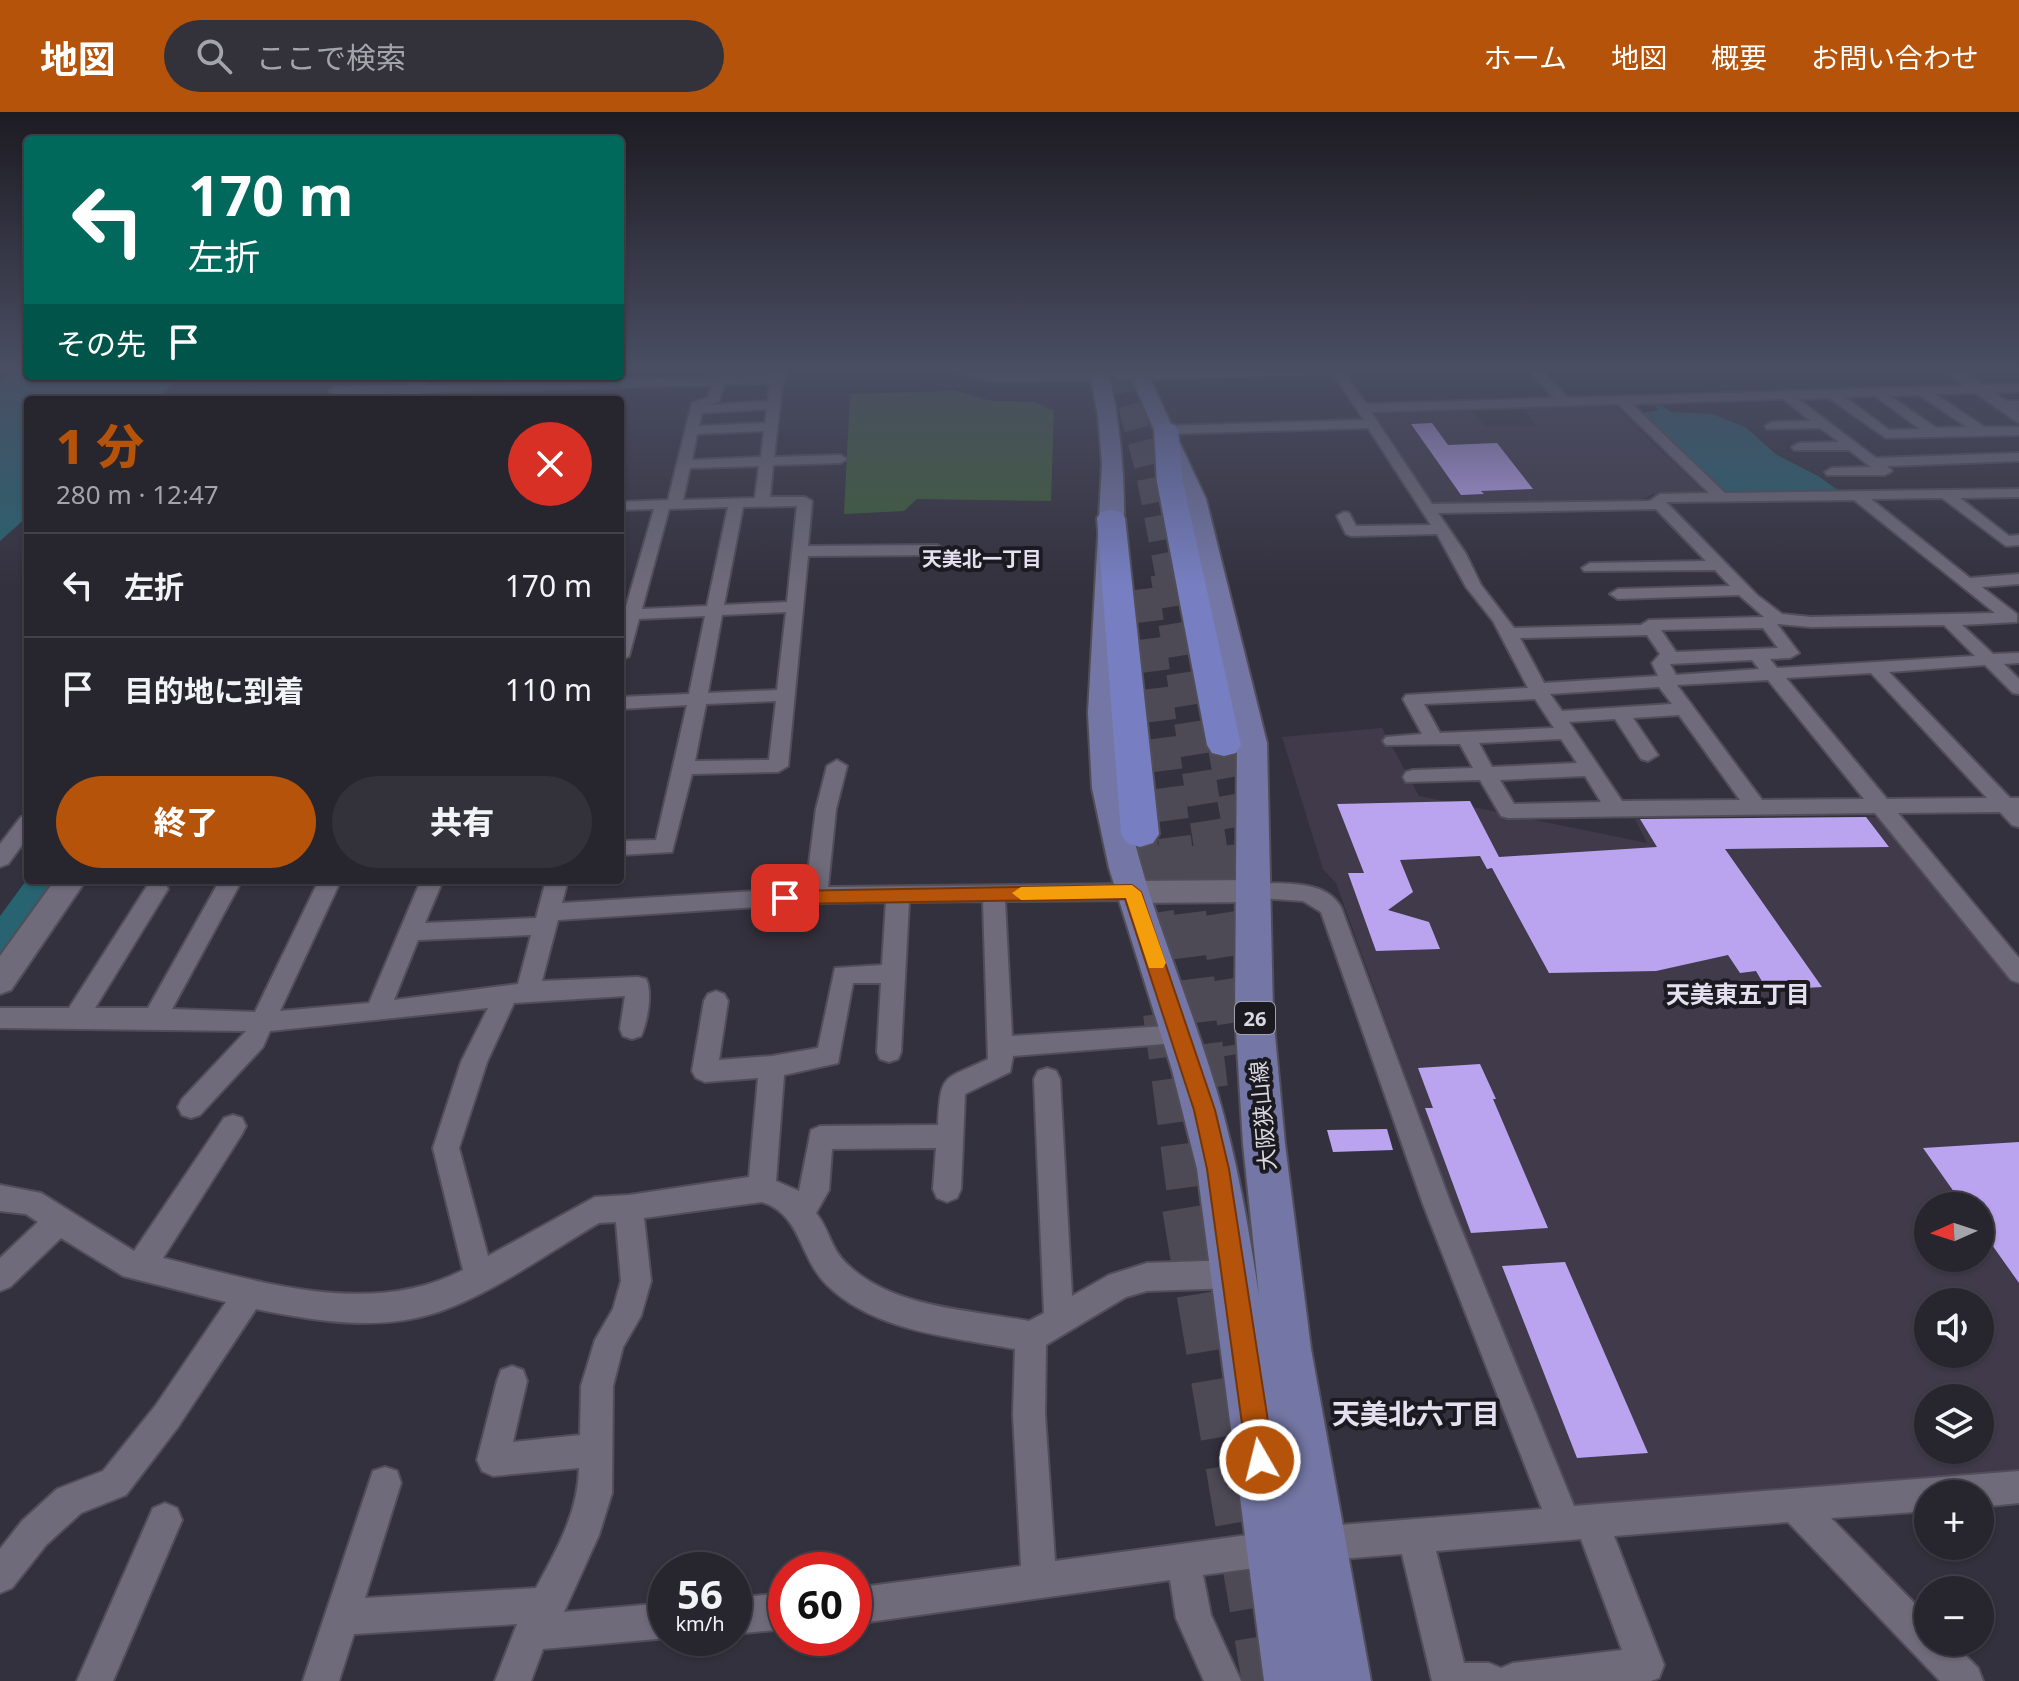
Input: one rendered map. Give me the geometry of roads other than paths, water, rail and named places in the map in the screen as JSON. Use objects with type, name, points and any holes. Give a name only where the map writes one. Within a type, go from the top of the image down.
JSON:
[{"type":"highway","points":[[1167,441],[1170,482],[1224,745]]},
{"type":"highway","points":[[1111,518],[1140,834]]},
{"type":"main road","points":[[1111,441],[1111,518],[1104,619],[1103,748],[1108,797],[1132,892],[1181,1035],[1218,1169],[1292,1681]]},
{"type":"main road","name":"大阪狭山線","points":[[1171,441],[1195,499],[1247,712],[1254,777],[1254,1014],[1264,1144],[1288,1349],[1343,1681]]},
{"type":"street","points":[[689,441],[626,615],[795,607]]},
{"type":"street","points":[[762,502],[769,441]]},
{"type":"street","points":[[1383,441],[1441,529],[1474,587],[1501,619],[1540,691],[1616,808]]},
{"type":"street","points":[[1664,441],[1720,496]]},
{"type":"street","points":[[1832,472],[1885,471],[1848,441]]},
{"type":"street","points":[[1799,447],[1854,446]]},
{"type":"street","points":[[1874,462],[2019,457]]},
{"type":"street","points":[[683,464],[840,459]]},
{"type":"street","points":[[2003,493],[2019,505]]},
{"type":"street","points":[[1665,658],[1790,653],[1772,620],[1660,505],[1657,501],[1660,498],[2019,493]]},
{"type":"street","points":[[1947,495],[2006,541],[2019,540]]},
{"type":"street","points":[[1756,807],[1667,685],[1667,672],[1661,663],[1669,655],[1649,625],[1772,620],[2011,618],[1858,496]]},
{"type":"street","points":[[624,506],[805,501],[778,766],[684,768]]},
{"type":"street","points":[[624,848],[665,847],[684,768],[736,503]]},
{"type":"street","points":[[1428,509],[1660,505]]},
{"type":"street","points":[[1344,516],[1351,531],[1441,529]]},
{"type":"street","points":[[799,551],[937,550]]},
{"type":"street","points":[[1590,568],[1719,565]]},
{"type":"street","points":[[1964,583],[2019,579]]},
{"type":"street","points":[[1618,594],[1744,590]]},
{"type":"street","points":[[1948,620],[2019,689]]},
{"type":"street","points":[[1508,633],[1652,630]]},
{"type":"street","points":[[1757,655],[2019,974]]},
{"type":"street","points":[[1434,739],[1412,699],[1667,679],[2019,658]]},
{"type":"street","points":[[1875,667],[2014,810]]},
{"type":"street","points":[[624,703],[784,695]]},
{"type":"street","points":[[1393,741],[1466,738],[1562,725],[1620,713],[1685,709]]},
{"type":"street","points":[[1620,713],[1648,755]]},
{"type":"street","points":[[1466,738],[1508,811],[1879,806],[2014,810]]},
{"type":"street","points":[[816,895],[826,809],[837,766]]},
{"type":"street","points":[[1413,777],[1591,769]]},
{"type":"street","points":[[0,859],[24,827]]},
{"type":"street","points":[[0,981],[68,884]]},
{"type":"street","points":[[155,1018],[229,884]]},
{"type":"street","points":[[191,1107],[254,1040],[328,884]]},
{"type":"street","points":[[377,1012],[430,884]]},
{"type":"street","points":[[479,1277],[446,1148],[474,1062],[517,994],[547,919],[556,884]]},
{"type":"street","points":[[76,1018],[157,889]]},
{"type":"street","points":[[410,932],[816,895],[1255,891],[1307,893],[1330,907],[1437,1204],[1578,1522],[1646,1665],[1580,1677],[1513,1681]]},
{"type":"street","points":[[947,1189],[953,1088],[1001,1065],[994,893]]},
{"type":"street","points":[[889,1052],[898,894]]},
{"type":"street","points":[[716,1001],[705,1071],[772,1067],[829,1056],[843,974],[894,974]]},
{"type":"street","points":[[0,1018],[262,1022],[377,1012],[517,994],[638,986],[632,1029]]},
{"type":"street","points":[[1001,1047],[1181,1035]]},
{"type":"street","points":[[762,1189],[772,1067]]},
{"type":"street","points":[[1039,1580],[1029,1414],[1045,1329],[1047,1079]]},
{"type":"street","points":[[141,1266],[233,1126]]},
{"type":"street","points":[[800,1214],[815,1190],[820,1138],[950,1136]]},
{"type":"street","points":[[0,1198],[31,1202],[123,1262],[249,1293],[322,1307],[369,1311],[436,1299],[595,1210],[629,1208],[738,1190],[762,1189],[788,1198],[810,1227],[820,1255],[838,1276],[871,1301],[918,1315],[1045,1329],[1119,1285],[1147,1277],[1235,1274]]},
{"type":"street","points":[[513,1681],[540,1618],[582,1535],[595,1493],[597,1386],[610,1340],[626,1316],[636,1281],[629,1208]]},
{"type":"street","points":[[0,1277],[59,1221]]},
{"type":"street","points":[[0,1576],[34,1533],[69,1501],[114,1483],[167,1416],[249,1293]]},
{"type":"street","points":[[512,1381],[493,1460],[596,1450]]},
{"type":"street","points":[[321,1681],[385,1483]]},
{"type":"street","points":[[1994,1489],[2019,1487]]},
{"type":"street","points":[[872,1603],[1318,1543],[1914,1495]]},
{"type":"street","points":[[1794,1504],[1965,1681]]},
{"type":"street","points":[[95,1681],[165,1520]]},
{"type":"street","points":[[1415,1536],[1452,1680],[1489,1681]]},
{"type":"street","points":[[1183,1559],[1194,1618],[1223,1681]]},
{"type":"street","points":[[341,1617],[648,1621]]},
{"type":"water","points":[[0,441],[24,441],[24,520],[0,541]]},
{"type":"water","points":[[1669,441],[1761,441],[1777,455],[1818,476],[1842,493],[1729,493],[1717,488]]},
{"type":"waterway","points":[[0,945],[44,884]]},
{"type":"tunnel","points":[[1140,441],[1168,576]]},
{"type":"tunnel","points":[[1167,574],[1211,850]]},
{"type":"tunnel","points":[[1143,589],[1176,850]]},
{"type":"tunnel","points":[[1224,745],[1243,850]]},
{"type":"tunnel","points":[[1140,834],[1142,850]]},
{"type":"tunnel","points":[[1142,848],[1155,934]]},
{"type":"tunnel","points":[[1176,848],[1206,1089]]},
{"type":"tunnel","points":[[1211,848],[1244,1053]]},
{"type":"tunnel","points":[[1243,848],[1246,863]]},
{"type":"tunnel","points":[[1165,1013],[1191,1209]]},
{"type":"tunnel","points":[[1191,1207],[1271,1681]]},
{"type":"district","name":"天美北一丁目","points":[[982,558]]},
{"type":"district","name":"天美東五丁目","points":[[1738,993]]},
{"type":"district","name":"天美北六丁目","points":[[1416,1413]]}]
